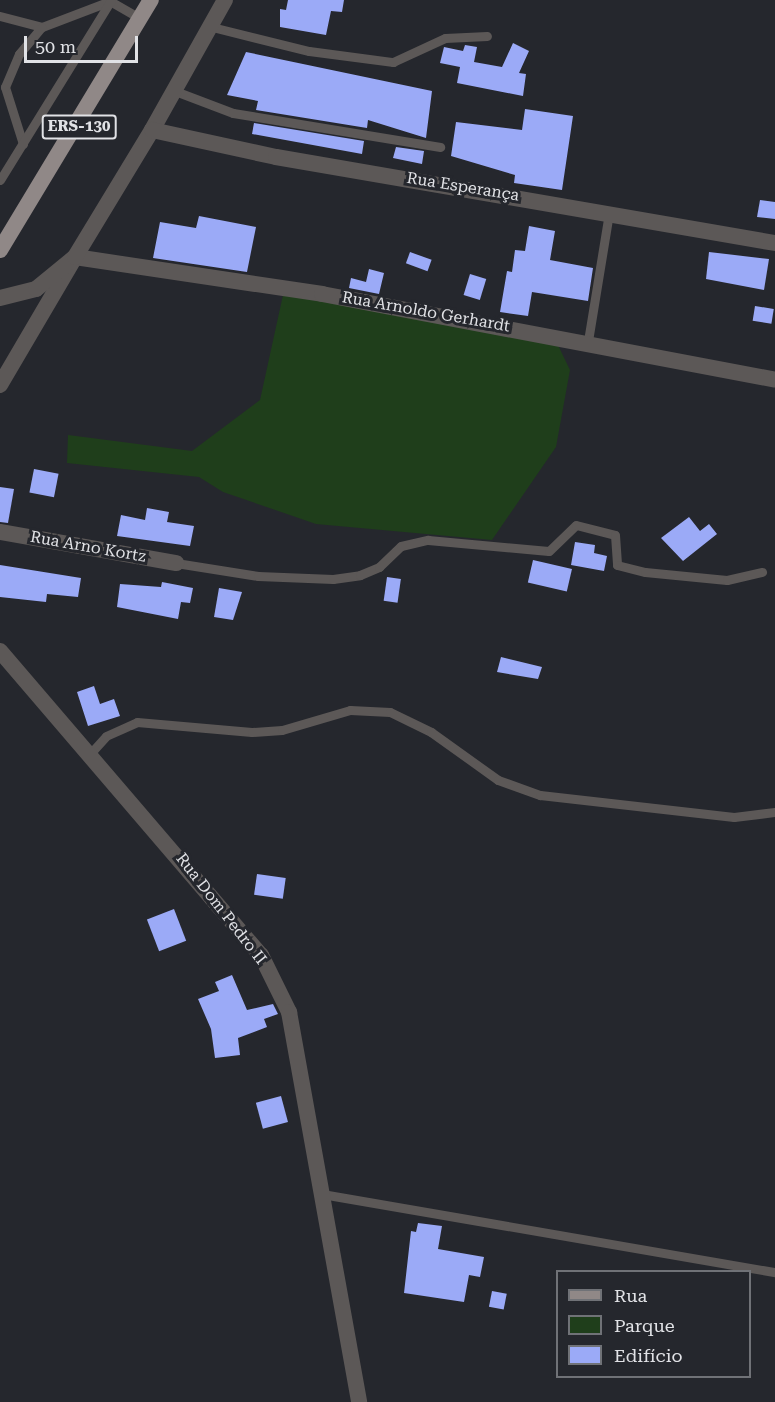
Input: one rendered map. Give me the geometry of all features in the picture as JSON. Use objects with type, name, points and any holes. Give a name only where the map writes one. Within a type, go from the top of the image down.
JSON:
[{"type":"main road","name":"ERS-130","points":[[0,250],[151,0]]},
{"type":"street","points":[[1,381],[175,91],[225,0]]},
{"type":"street","name":"Rua Esperança","points":[[152,130],[276,157],[610,212],[775,243]]},
{"type":"street","points":[[0,298],[36,289],[75,257]]},
{"type":"street","name":"Rua Arnoldo Gerhardt","points":[[75,257],[588,341],[775,380]]},
{"type":"street","name":"Rua Arno Kortz","points":[[0,532],[176,563]]},
{"type":"street","name":"Rua Dom Pedro II","points":[[0,651],[89,755],[168,840],[261,955],[289,1012],[359,1402]]},
{"type":"lane","points":[[111,1],[141,19]]},
{"type":"lane","points":[[22,144],[5,87],[19,54],[42,27],[111,1]]},
{"type":"lane","points":[[0,180],[111,1]]},
{"type":"lane","points":[[0,16],[42,27]]},
{"type":"lane","points":[[212,27],[309,51],[393,62],[446,38],[487,36]]},
{"type":"lane","points":[[175,91],[233,113],[440,147]]},
{"type":"lane","points":[[588,341],[610,212]]},
{"type":"lane","points":[[176,563],[258,576],[333,579],[360,575],[379,567],[401,546],[428,540],[549,551],[576,525],[615,535],[617,565],[645,572],[727,580],[762,572]]},
{"type":"lane","points":[[89,755],[106,736],[137,722],[252,732],[282,730],[350,710],[390,712],[431,732],[498,780],[540,795],[734,817],[775,812]]},
{"type":"lane","points":[[322,1194],[775,1272]]},
{"type":"green space","points":[[283,295],[556,341],[570,370],[556,447],[492,540],[316,524],[223,492],[199,477],[67,463],[68,435],[192,451],[260,400]]},
{"type":"building","points":[[288,0],[344,0],[342,12],[331,11],[326,35],[280,27],[280,9],[286,10]]},
{"type":"building","points":[[513,43],[529,51],[519,73],[526,74],[523,96],[457,83],[460,67],[440,63],[444,47],[463,51],[465,45],[477,47],[474,62],[502,67]]},
{"type":"building","points":[[246,52],[432,91],[426,138],[368,120],[367,128],[256,110],[258,101],[227,95]]},
{"type":"building","points":[[525,109],[573,116],[562,190],[514,183],[515,175],[451,156],[456,122],[522,130]]},
{"type":"building","points":[[254,123],[364,141],[362,154],[252,134]]},
{"type":"building","points":[[396,147],[424,151],[422,164],[393,158]]},
{"type":"building","points":[[760,200],[775,202],[775,219],[757,217]]},
{"type":"building","points":[[199,216],[256,227],[247,272],[153,258],[160,222],[196,228]]},
{"type":"building","points":[[529,226],[555,231],[550,260],[593,268],[588,301],[532,292],[528,316],[500,312],[507,271],[512,272],[515,250],[525,251]]},
{"type":"building","points":[[410,252],[432,260],[428,271],[406,263]]},
{"type":"building","points":[[709,252],[769,259],[764,290],[706,279]]},
{"type":"building","points":[[369,269],[384,273],[379,294],[349,288],[351,278],[366,282]]},
{"type":"building","points":[[470,274],[486,279],[480,300],[464,295]]},
{"type":"building","points":[[755,306],[774,309],[771,324],[753,321]]},
{"type":"building","points":[[34,469],[59,474],[54,497],[29,493]]},
{"type":"building","points":[[0,487],[14,489],[8,523],[0,522]]},
{"type":"building","points":[[147,508],[169,512],[167,522],[194,526],[190,546],[117,536],[121,515],[145,520]]},
{"type":"building","points":[[689,517],[700,531],[709,524],[717,534],[683,561],[661,538]]},
{"type":"building","points":[[575,542],[595,545],[594,553],[607,556],[604,571],[571,565]]},
{"type":"building","points":[[533,560],[572,569],[567,591],[528,582]]},
{"type":"building","points":[[0,565],[81,578],[78,597],[47,594],[46,602],[0,597]]},
{"type":"building","points":[[387,577],[401,579],[398,603],[384,601]]},
{"type":"building","points":[[162,582],[193,588],[190,603],[181,602],[178,619],[117,607],[120,584],[161,587]]},
{"type":"building","points":[[219,588],[242,592],[233,620],[214,617]]},
{"type":"building","points":[[501,657],[542,667],[538,679],[497,672]]},
{"type":"building","points":[[94,686],[100,704],[114,699],[120,716],[88,726],[77,692]]},
{"type":"building","points":[[257,874],[286,878],[283,899],[254,895]]},
{"type":"building","points":[[174,909],[186,941],[159,951],[147,919]]},
{"type":"building","points":[[232,975],[247,1010],[273,1004],[278,1014],[264,1019],[267,1027],[238,1038],[240,1055],[215,1058],[211,1029],[198,999],[219,991],[215,982]]},
{"type":"building","points":[[281,1096],[288,1122],[263,1129],[256,1103]]},
{"type":"building","points":[[418,1223],[442,1226],[438,1249],[484,1257],[480,1277],[469,1275],[464,1302],[404,1293],[411,1231],[416,1232]]},
{"type":"building","points":[[492,1291],[507,1294],[504,1310],[489,1307]]}]
